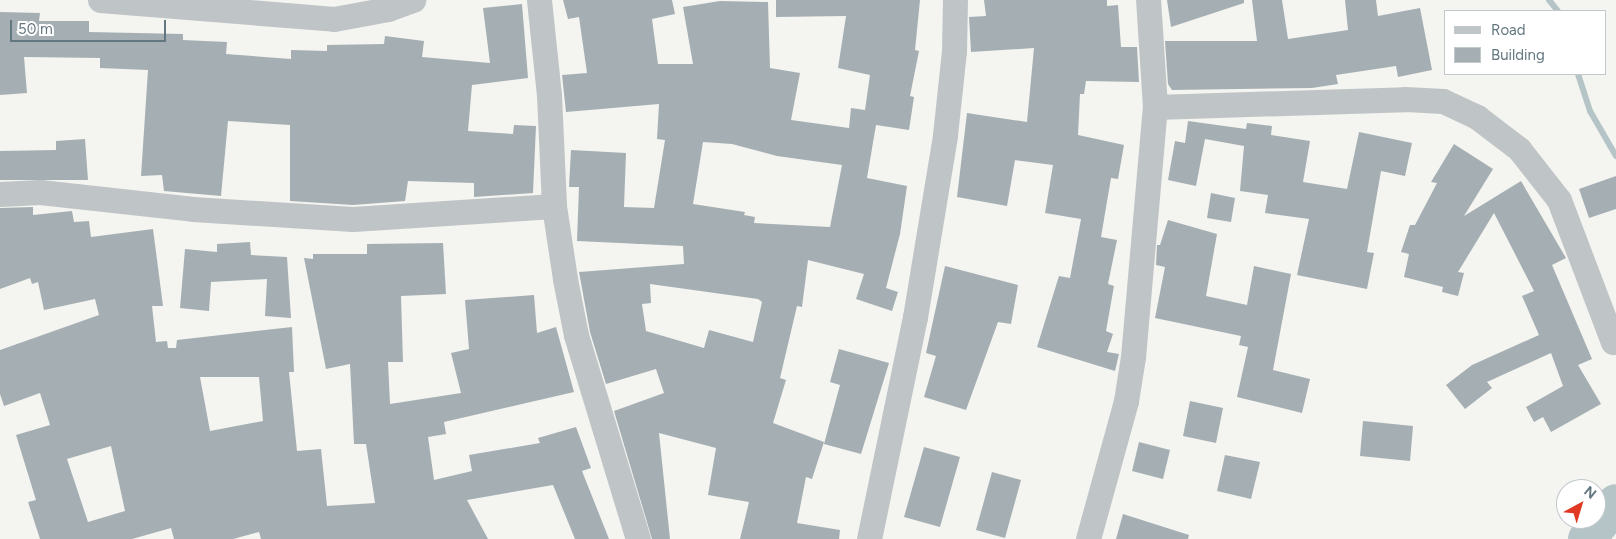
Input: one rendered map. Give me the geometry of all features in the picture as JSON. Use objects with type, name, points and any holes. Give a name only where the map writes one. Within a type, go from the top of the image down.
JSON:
[{"type":"street","points":[[100,0],[206,4],[334,18],[388,9],[412,0]]},
{"type":"street","points":[[539,0],[549,95],[554,206],[576,335],[638,539]]},
{"type":"street","points":[[869,539],[914,317],[945,135],[954,51],[954,0]]},
{"type":"street","points":[[1088,539],[1126,401],[1133,357],[1155,107],[1148,0]]},
{"type":"street","points":[[1155,107],[1405,99],[1443,101],[1477,117],[1519,149],[1559,200],[1613,342]]},
{"type":"street","points":[[0,194],[40,192],[193,209],[353,219],[554,206]]},
{"type":"building","points":[[563,0],[672,0],[675,14],[652,19],[658,64],[693,64],[683,7],[720,1],[768,2],[770,68],[800,73],[791,120],[849,128],[851,108],[865,110],[870,75],[838,68],[846,16],[776,17],[776,0],[920,0],[915,50],[919,51],[910,96],[914,97],[909,130],[876,125],[867,178],[907,186],[900,234],[886,288],[898,292],[892,311],[856,299],[864,274],[808,260],[802,307],[797,306],[780,378],[786,380],[773,423],[824,442],[812,479],[806,477],[797,523],[840,530],[839,539],[740,539],[749,502],[708,495],[716,448],[659,433],[670,539],[652,539],[614,411],[664,393],[656,369],[606,384],[590,332],[579,272],[684,264],[683,246],[577,241],[579,187],[569,187],[571,150],[626,153],[624,207],[654,208],[665,140],[657,139],[659,104],[566,112],[562,75],[587,73],[579,17],[568,19]],"holes":[[[703,142],[732,144],[777,156],[842,165],[830,227],[754,223],[755,217],[744,215],[745,212],[693,204]],[[650,284],[758,299],[762,302],[753,342],[709,330],[704,348],[646,331],[642,304],[651,303]]]},
{"type":"building","points":[[984,0],[1107,0],[1107,6],[1118,5],[1121,47],[1137,47],[1139,82],[1086,81],[1084,94],[1080,94],[1078,135],[1124,145],[1118,179],[1111,178],[1101,237],[1117,240],[1108,284],[1114,286],[1106,331],[1113,334],[1107,352],[1119,354],[1115,371],[1037,347],[1059,276],[1070,278],[1081,219],[1045,213],[1053,165],[1015,160],[1007,206],[957,197],[967,113],[1027,122],[1034,48],[971,52],[969,17],[986,16]]},
{"type":"building","points":[[1167,0],[1244,0],[1244,3],[1171,27]]},
{"type":"building","points":[[1252,0],[1282,0],[1288,39],[1348,30],[1345,0],[1376,0],[1378,16],[1420,8],[1432,70],[1398,77],[1396,66],[1336,75],[1338,84],[1312,88],[1172,90],[1168,84],[1165,41],[1257,41]]},
{"type":"building","points":[[522,4],[528,78],[472,85],[468,131],[513,134],[514,125],[536,126],[533,193],[474,197],[474,183],[408,181],[405,201],[353,205],[290,201],[290,125],[228,121],[221,196],[164,191],[162,175],[141,176],[148,70],[100,68],[100,58],[24,57],[27,93],[0,95],[0,12],[40,13],[39,21],[89,21],[89,32],[183,34],[183,40],[227,42],[226,54],[291,59],[291,50],[327,51],[327,45],[384,44],[385,36],[424,41],[422,57],[490,63],[483,8]]},
{"type":"building","points":[[1188,121],[1246,129],[1247,123],[1272,126],[1271,135],[1310,141],[1303,182],[1347,189],[1359,132],[1412,143],[1405,176],[1381,171],[1367,252],[1374,253],[1367,289],[1297,275],[1309,219],[1265,213],[1268,195],[1240,191],[1244,146],[1205,139],[1196,186],[1168,180],[1175,141],[1185,143]]},
{"type":"building","points":[[85,139],[88,180],[0,180],[0,151],[56,150],[56,141]]},
{"type":"building","points":[[1454,144],[1493,169],[1464,216],[1521,181],[1566,258],[1552,265],[1592,359],[1578,365],[1601,404],[1551,432],[1543,417],[1534,422],[1526,407],[1563,386],[1551,353],[1487,382],[1492,388],[1465,409],[1446,385],[1472,365],[1539,335],[1522,296],[1534,291],[1494,213],[1458,272],[1464,273],[1458,296],[1442,292],[1443,287],[1404,277],[1409,254],[1401,252],[1410,225],[1415,225],[1437,183],[1431,182]]},
{"type":"building","points":[[1616,176],[1616,209],[1589,218],[1579,189]]},
{"type":"building","points":[[1211,193],[1235,198],[1231,222],[1207,218]]},
{"type":"building","points":[[33,207],[33,215],[72,211],[74,222],[89,221],[91,237],[153,229],[163,306],[152,306],[156,342],[167,341],[168,348],[176,348],[177,340],[292,327],[294,372],[289,372],[297,451],[321,449],[327,506],[375,503],[366,444],[354,444],[350,364],[326,369],[304,258],[313,259],[313,254],[367,254],[367,244],[443,243],[446,294],[401,296],[403,362],[388,362],[390,404],[461,393],[451,353],[469,349],[465,300],[534,295],[537,333],[556,327],[574,392],[444,422],[446,434],[428,437],[434,480],[472,471],[469,455],[540,443],[538,438],[576,427],[591,468],[582,471],[609,539],[575,539],[553,485],[467,500],[488,539],[261,539],[259,532],[233,539],[174,539],[171,528],[132,539],[40,539],[28,502],[36,500],[16,435],[50,425],[40,393],[4,406],[0,394],[0,350],[99,315],[95,299],[44,310],[38,282],[32,284],[30,278],[0,289],[0,208]],"holes":[[[200,377],[259,377],[263,421],[210,431]],[[111,446],[125,511],[88,522],[67,459]]]},
{"type":"building","points":[[1168,220],[1217,234],[1206,296],[1247,305],[1254,266],[1291,274],[1273,370],[1310,379],[1302,413],[1237,397],[1248,347],[1239,345],[1241,336],[1155,318],[1165,267],[1156,265],[1157,245],[1160,245]]},
{"type":"building","points":[[250,242],[251,255],[287,257],[291,318],[265,316],[267,279],[211,282],[209,311],[180,308],[185,249],[217,252],[217,244]]},
{"type":"building","points":[[945,266],[1018,285],[1011,324],[998,322],[966,410],[924,397],[936,356],[926,353]]},
{"type":"building","points":[[839,349],[889,363],[861,454],[824,444],[840,385],[830,382]]},
{"type":"building","points":[[1190,401],[1223,408],[1216,443],[1183,436]]},
{"type":"building","points":[[1363,421],[1413,426],[1410,461],[1360,456]]},
{"type":"building","points":[[1139,442],[1170,450],[1163,479],[1132,471]]},
{"type":"building","points":[[924,447],[960,457],[940,527],[904,517]]},
{"type":"building","points":[[1225,455],[1260,462],[1251,499],[1217,491]]},
{"type":"building","points":[[992,472],[1021,480],[1005,538],[976,530]]},
{"type":"building","points":[[1123,514],[1189,535],[1188,539],[1116,539]]},
{"type":"waterway","points":[[1549,0],[1557,10]]},
{"type":"waterway","points":[[1578,75],[1590,111],[1616,156]]},
{"type":"waterway","points":[[1587,539],[1616,503]]}]
